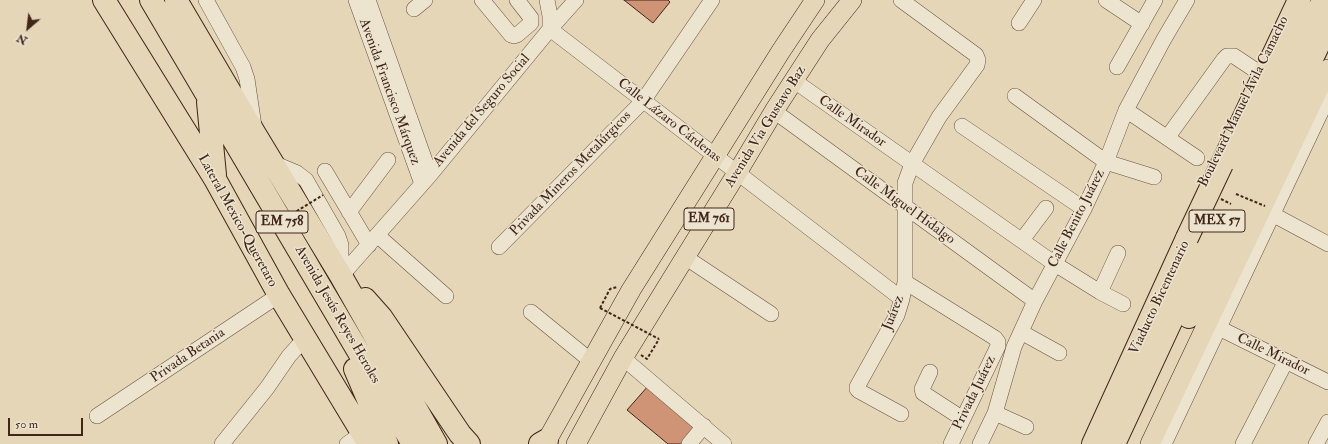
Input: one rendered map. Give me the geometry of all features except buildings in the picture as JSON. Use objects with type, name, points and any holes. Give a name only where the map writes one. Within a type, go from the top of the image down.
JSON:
[{"type":"highway","name":"Lateral Mexico-Queretaro","points":[[104,0],[215,179],[279,295],[306,340],[359,440]]},
{"type":"highway","name":"Avenida Jesús Reyes Heroles","points":[[151,0],[413,444]]},
{"type":"highway","name":"Avenida Jesús Reyes Heroles","points":[[176,0],[341,276],[436,444]]},
{"type":"highway","name":"Viaducto Bicentenario","points":[[1093,444],[1245,113],[1299,0]]},
{"type":"highway","name":"Boulevard Manuel Ávila Camacho","points":[[1114,444],[1267,115],[1323,0]]},
{"type":"highway","name":"MEX 57","points":[[1129,444],[1328,25]]},
{"type":"highway","points":[[207,94],[215,179]]},
{"type":"highway","points":[[341,276],[362,295],[381,317],[460,434],[469,444]]},
{"type":"highway","points":[[323,292],[387,444]]},
{"type":"main road","name":"Avenida Via Gustavo Baz","points":[[544,443],[631,290],[781,50],[815,0]]},
{"type":"main road","name":"Avenida Via Gustavo Baz","points":[[576,444],[623,358],[793,80],[820,40],[852,0]]},
{"type":"main road","name":"Boulevard Manuel Ávila Camacho","points":[[1083,444],[1293,0]]},
{"type":"main road","points":[[1165,442],[1328,69]]},
{"type":"street","points":[[206,0],[243,67],[247,79],[255,134]]},
{"type":"street","name":"Avenida Francisco Márquez","points":[[356,0],[426,180]]},
{"type":"street","name":"Avenida Francisco Márquez","points":[[368,0],[426,180]]},
{"type":"street","points":[[482,0],[511,35],[517,36],[530,23],[531,18],[517,0]]},
{"type":"street","points":[[547,0],[550,16],[550,29]]},
{"type":"street","name":"Avenida del Seguro Social","points":[[341,276],[426,180],[550,29],[576,0]]},
{"type":"street","name":"Privada Mineros Metalúrgicos","points":[[499,247],[643,101],[712,0]]},
{"type":"street","name":"Juárez","points":[[900,414],[857,389],[896,315],[902,299],[905,282],[906,183],[912,164],[939,116],[977,65],[978,60],[976,55],[901,0]]},
{"type":"street","points":[[1019,23],[1034,0]]},
{"type":"street","points":[[1106,0],[1142,24]]},
{"type":"street","points":[[1117,67],[1154,0]]},
{"type":"street","name":"Calle Benito Juárez","points":[[980,444],[995,413],[1014,347],[1035,301],[1084,209],[1106,162],[1126,110],[1164,39],[1187,0]]},
{"type":"street","points":[[524,29],[537,45]]},
{"type":"street","name":"Calle Lázaro Cárdenas","points":[[550,29],[902,299]]},
{"type":"street","points":[[1167,138],[1227,56],[1234,56],[1258,72]]},
{"type":"street","name":"Calle Mirador","points":[[793,80],[1055,264],[1100,292],[1123,304]]},
{"type":"street","points":[[1015,96],[1106,162],[1154,178]]},
{"type":"street","points":[[1165,442],[1218,328],[1269,210],[1328,96]]},
{"type":"street","points":[[1126,110],[1197,158]]},
{"type":"street","name":"Calle Miguel Hidalgo","points":[[774,111],[1035,301]]},
{"type":"street","points":[[962,126],[1084,209]]},
{"type":"street","points":[[349,212],[388,160]]},
{"type":"street","points":[[325,171],[349,212],[373,240],[446,296]]},
{"type":"street","points":[[1022,240],[1046,208]]},
{"type":"street","points":[[1269,210],[1326,239]]},
{"type":"street","points":[[1100,292],[1118,252]]},
{"type":"street","points":[[685,257],[770,314]]},
{"type":"street","name":"Privada Juárez","points":[[905,282],[995,338],[998,342],[998,346],[950,444]]},
{"type":"street","name":"Privada Betania","points":[[96,416],[279,295]]},
{"type":"street","points":[[531,312],[591,361]]},
{"type":"street","name":"Calle Mirador","points":[[1218,328],[1328,382]]},
{"type":"street","points":[[1021,332],[1059,353]]},
{"type":"street","points":[[222,444],[267,388],[289,356],[306,340]]},
{"type":"street","points":[[623,358],[724,444]]},
{"type":"street","points":[[1243,444],[1286,361]]},
{"type":"street","points":[[930,372],[922,393],[963,419]]},
{"type":"street","points":[[995,413],[1026,427]]},
{"type":"street","points":[[1316,444],[1328,422]]},
{"type":"street","points":[[689,444],[704,426]]},
{"type":"path","points":[[1236,194],[1269,210]]},
{"type":"path","points":[[271,227],[323,195]]},
{"type":"path","points":[[610,289],[600,308],[659,339],[647,359]]}]
